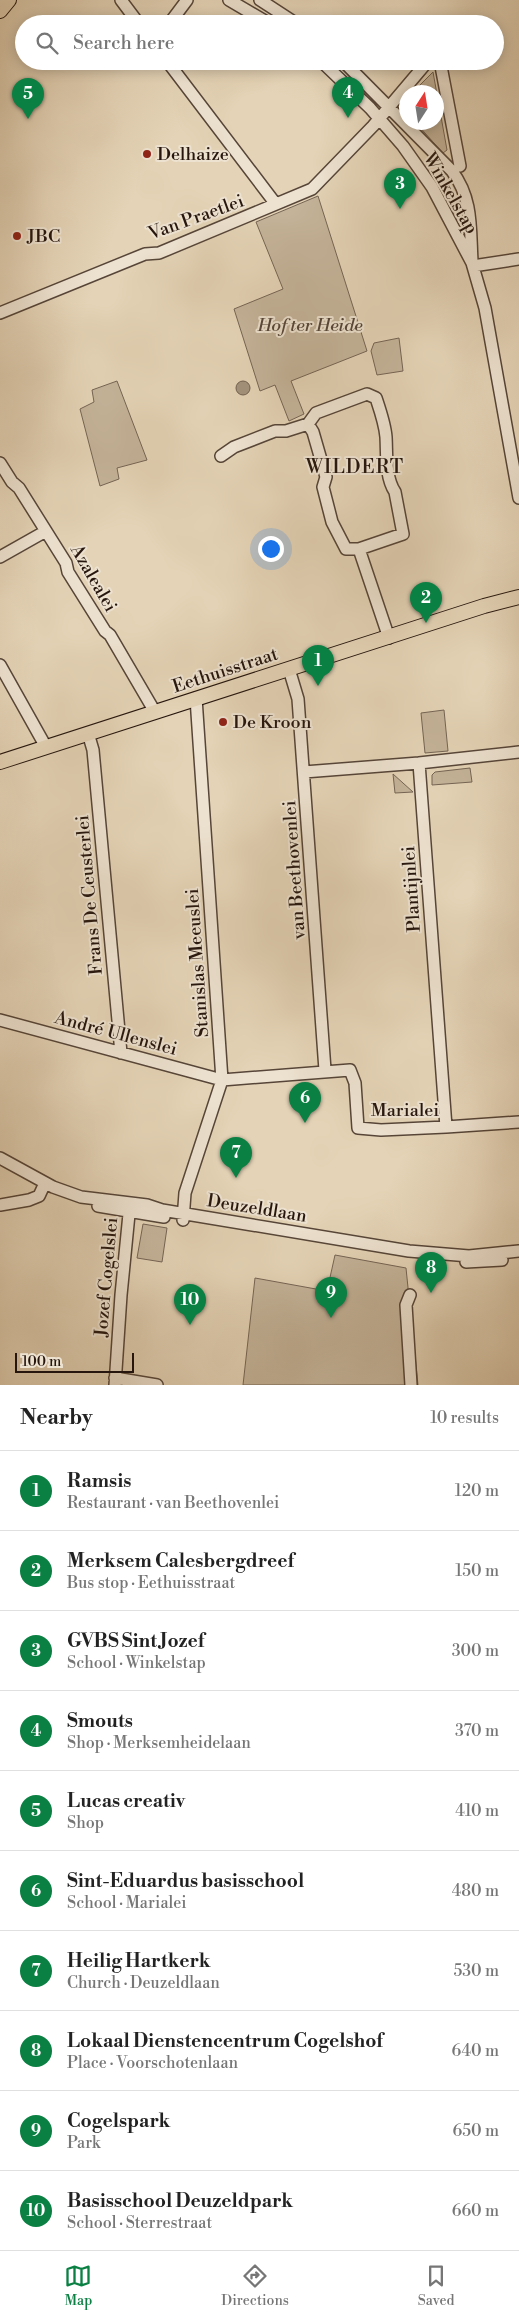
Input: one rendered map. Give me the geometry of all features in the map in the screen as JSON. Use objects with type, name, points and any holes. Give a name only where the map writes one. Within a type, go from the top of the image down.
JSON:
[{"type":"main road","points":[[0,11],[9,0]]},
{"type":"main road","name":"Eethuisstraat","points":[[0,762],[484,606],[519,597]]},
{"type":"street","points":[[121,0],[132,15]]},
{"type":"street","points":[[176,15],[187,0]]},
{"type":"street","points":[[229,0],[255,15]]},
{"type":"street","points":[[260,0],[283,15]]},
{"type":"street","points":[[174,70],[275,203]]},
{"type":"street","name":"Winkelstap","points":[[330,70],[380,118],[403,146],[432,187],[472,265],[485,308],[518,491]]},
{"type":"street","name":"Winkelstap","points":[[352,70],[452,171],[461,183],[466,196],[472,265]]},
{"type":"street","points":[[389,106],[420,70]]},
{"type":"street","name":"Winkelstap","points":[[442,70],[460,166]]},
{"type":"street","name":"Van Praetlei","points":[[0,313],[145,254],[168,250],[261,212],[275,203],[312,189],[380,118],[389,106]]},
{"type":"street","points":[[472,265],[519,259]]},
{"type":"street","points":[[221,456],[234,447],[275,431],[286,431],[308,424],[316,413],[367,394],[376,398],[386,436],[385,449],[391,486],[395,492],[403,534],[359,549],[346,549],[332,522],[323,486],[326,477],[313,432],[308,424]]},
{"type":"street","name":"Azalealei","points":[[0,463],[66,563],[68,572],[105,631],[115,643],[155,712]]},
{"type":"street","points":[[0,557],[46,531]]},
{"type":"street","points":[[359,549],[389,638]]},
{"type":"street","points":[[0,665],[46,748]]},
{"type":"street","name":"van Beethovenlei","points":[[289,669],[298,699],[325,1070]]},
{"type":"street","name":"Stanislas Meeuslei","points":[[183,1216],[185,1193],[222,1080],[196,698]]},
{"type":"street","name":"Frans De Ceusterlei","points":[[88,733],[93,750],[121,1053]]},
{"type":"street","points":[[304,772],[419,763],[519,752]]},
{"type":"street","name":"Plantijnlei","points":[[419,763],[446,1128]]},
{"type":"street","name":"André Ullenslei","points":[[0,1020],[222,1080]]},
{"type":"street","name":"Marialei","points":[[222,1080],[325,1070],[350,1070],[355,1083],[358,1128],[381,1130],[446,1128],[519,1122]]},
{"type":"street","name":"Deuzeldlaan","points":[[0,1158],[43,1186]]},
{"type":"street","name":"Deuzeldlaan","points":[[0,1166],[75,1202],[130,1207],[424,1259],[482,1263],[519,1251]]},
{"type":"street","points":[[0,1205],[29,1200],[39,1196],[43,1186]]},
{"type":"street","name":"Jozef Cogelslei","points":[[115,1381],[120,1295],[130,1207]]},
{"type":"street","name":"Deuzeldlaan","points":[[499,1257],[519,1259]]},
{"type":"street","points":[[410,1295],[406,1305],[411,1385]]},
{"type":"street","points":[[115,1381],[157,1385]]},
{"type":"green space","points":[[433,72],[435,85],[420,85]]},
{"type":"green space","points":[[422,130],[443,130],[447,150],[443,153]]},
{"type":"green space","name":"Hof ter Heide","points":[[318,196],[367,351],[291,381],[304,414],[289,421],[275,385],[260,391],[234,309],[283,289],[256,222]]},
{"type":"green space","points":[[399,338],[403,371],[377,375],[371,351],[374,343]]},
{"type":"green space","points":[[117,381],[147,460],[117,468],[119,479],[100,486],[80,409],[94,402],[92,390]]},
{"type":"green space","points":[[444,710],[448,751],[425,753],[421,713]]},
{"type":"green space","points":[[470,768],[472,782],[432,785],[432,775],[435,772]]},
{"type":"green space","points":[[393,774],[413,792],[395,793]]},
{"type":"green space","points":[[143,1224],[167,1228],[162,1262],[137,1258]]},
{"type":"green space","points":[[335,1255],[406,1268],[418,1385],[243,1385],[255,1278],[327,1291]]},
{"type":"shaded area","points":[[240,381],[246,381],[250,388],[246,395],[240,395],[236,391],[236,385]]},
{"type":"place","name":"Smouts","points":[[348,118]]},
{"type":"place","name":"Lucas creativ","points":[[28,119]]},
{"type":"place","name":"Delhaize","points":[[147,154]]},
{"type":"place","name":"GVBS Sint Jozef","points":[[400,209]]},
{"type":"place","name":"JBC","points":[[17,236]]},
{"type":"place","name":"Merksem Calesbergdreef","points":[[426,623]]},
{"type":"place","name":"Ramsis","points":[[318,686]]},
{"type":"place","name":"De Kroon","points":[[223,722]]},
{"type":"place","name":"Sint-Eduardus basisschool","points":[[305,1123]]},
{"type":"place","name":"Heilig Hartkerk","points":[[236,1178]]},
{"type":"place","name":"Lokaal Dienstencentrum Cogelshof","points":[[431,1293]]},
{"type":"place","name":"Cogelspark","points":[[331,1318]]},
{"type":"place","name":"Basisschool Deuzeldpark","points":[[190,1325]]},
{"type":"district","name":"WILDERT","points":[[355,466]]}]
